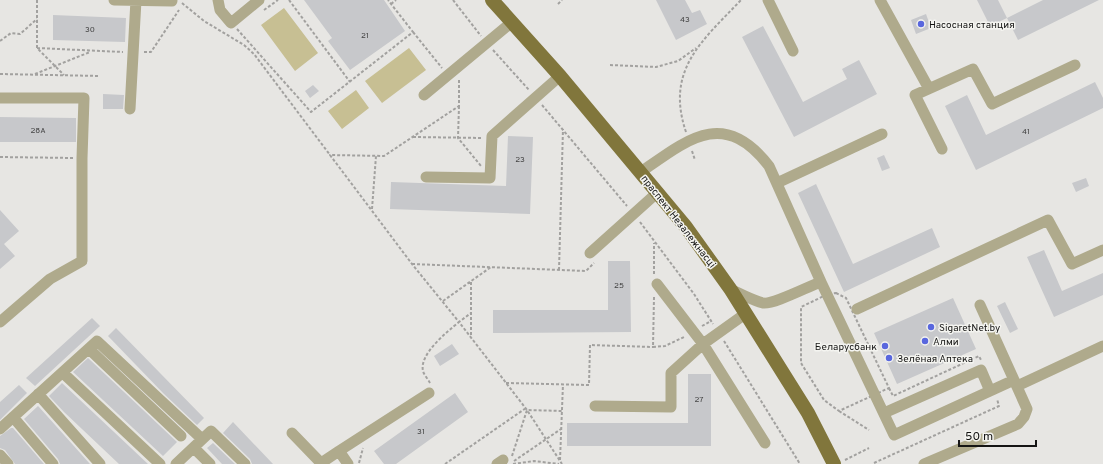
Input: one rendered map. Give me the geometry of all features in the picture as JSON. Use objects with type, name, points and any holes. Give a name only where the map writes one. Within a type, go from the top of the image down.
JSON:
[{"type":"main road","name":"праспект Незалежнасці","points":[[492,0],[560,76],[686,227],[731,290],[839,462]]},
{"type":"street","points":[[114,0],[177,2]]},
{"type":"street","points":[[130,109],[136,0]]},
{"type":"street","points":[[218,0],[220,10],[231,23],[259,0]]},
{"type":"street","points":[[768,0],[793,51]]},
{"type":"street","points":[[885,1],[928,87]]},
{"type":"street","points":[[424,95],[512,22]]},
{"type":"street","points":[[942,149],[915,95],[928,87],[972,69],[992,104],[1075,65]]},
{"type":"street","points":[[426,177],[490,178],[492,136],[560,76]]},
{"type":"street","points":[[0,98],[84,98],[82,158],[82,261],[50,279],[0,322]]},
{"type":"street","points":[[641,172],[688,140],[698,136],[718,134],[736,138],[747,144],[760,155],[769,166],[821,282],[876,394],[894,435],[990,391],[1015,383],[1103,346]]},
{"type":"street","points":[[777,183],[882,134]]},
{"type":"street","points":[[593,257],[658,192]]},
{"type":"street","points":[[857,309],[1048,220],[1072,264],[1103,250]]},
{"type":"street","points":[[731,290],[765,303],[779,300],[821,282]]},
{"type":"street","points":[[657,284],[703,344],[765,443]]},
{"type":"street","points":[[924,464],[1018,424],[1024,417],[1027,409],[980,305]]},
{"type":"street","points":[[595,406],[671,407],[671,373],[681,362],[703,344],[745,314]]},
{"type":"street","points":[[0,428],[97,341],[202,439]]},
{"type":"street","points":[[89,349],[181,436]]},
{"type":"street","points":[[884,413],[981,370],[990,391]]},
{"type":"street","points":[[63,373],[160,464]]},
{"type":"street","points":[[292,432],[321,463],[431,390]]},
{"type":"street","points":[[38,394],[100,464]]},
{"type":"street","points":[[13,417],[53,464]]},
{"type":"street","points":[[176,464],[211,431],[245,464]]},
{"type":"street","points":[[194,448],[210,464]]},
{"type":"street","points":[[338,451],[348,464]]},
{"type":"street","points":[[0,455],[8,464]]},
{"type":"path","points":[[37,0],[37,48],[64,75]]},
{"type":"path","points":[[177,2],[184,0]]},
{"type":"path","points":[[289,0],[350,82]]},
{"type":"path","points":[[388,0],[444,70]]},
{"type":"path","points":[[392,4],[396,0]]},
{"type":"path","points":[[558,4],[562,0]]},
{"type":"path","points":[[610,65],[656,67],[678,61],[697,47],[741,0]]},
{"type":"path","points":[[37,48],[151,52],[174,18],[177,2]]},
{"type":"path","points":[[177,2],[254,54],[412,264],[443,301],[527,409],[562,464]]},
{"type":"path","points":[[0,41],[11,33],[20,34],[36,19]]},
{"type":"path","points":[[238,31],[311,112],[413,32]]},
{"type":"path","points":[[487,50],[491,47]]},
{"type":"path","points":[[695,160],[681,119],[679,102],[681,80],[697,47]]},
{"type":"path","points":[[34,74],[92,51]]},
{"type":"path","points":[[0,74],[100,76]]},
{"type":"path","points":[[459,74],[458,138],[490,178]]},
{"type":"path","points":[[330,155],[384,156],[458,106]]},
{"type":"path","points":[[559,270],[563,129]]},
{"type":"path","points":[[412,136],[492,139]]},
{"type":"path","points":[[372,211],[376,155]]},
{"type":"path","points":[[0,156],[82,158]]},
{"type":"path","points":[[412,264],[586,271],[593,257]]},
{"type":"path","points":[[443,301],[491,267]]},
{"type":"path","points":[[471,282],[471,337]]},
{"type":"path","points":[[839,410],[889,388],[846,298],[836,293],[828,294],[801,306],[800,363],[824,400],[839,410],[869,430]]},
{"type":"path","points":[[431,390],[423,371],[424,357],[442,336],[471,313]]},
{"type":"path","points":[[506,383],[589,385],[590,345],[653,347]]},
{"type":"path","points":[[560,462],[563,384]]},
{"type":"path","points":[[527,409],[509,464],[561,429]]},
{"type":"path","points":[[445,464],[527,409],[562,411]]},
{"type":"path","points":[[358,464],[364,443]]},
{"type":"path","points":[[839,462],[869,448]]},
{"type":"path","points":[[503,463],[534,461],[560,462]]},
{"type":"shaded area","points":[[284,8],[318,53],[295,71],[261,25]]},
{"type":"shaded area","points":[[409,48],[426,70],[382,103],[365,81]]},
{"type":"shaded area","points":[[356,90],[369,108],[342,129],[328,111]]},
{"type":"building","points":[[304,0],[384,0],[405,31],[350,70],[328,41],[332,38]]},
{"type":"building","points":[[656,0],[685,0],[692,13],[700,10],[707,24],[676,40]]},
{"type":"building","points":[[977,0],[998,0],[1007,18],[990,26]]},
{"type":"building","points":[[1043,0],[1099,0],[1018,40],[1007,18]]},
{"type":"building","name":"Насосная станция","points":[[926,14],[931,28],[916,34],[911,20]]},
{"type":"building","points":[[53,15],[126,18],[125,42],[53,40]]},
{"type":"building","points":[[763,26],[803,102],[847,79],[842,69],[859,60],[877,94],[794,137],[742,37]]},
{"type":"building","points":[[1095,82],[1103,98],[1103,108],[976,170],[945,106],[967,95],[986,135]]},
{"type":"building","points":[[313,85],[319,91],[310,98],[305,91]]},
{"type":"building","points":[[103,94],[124,95],[123,109],[103,109]]},
{"type":"building","points":[[0,117],[76,118],[76,142],[0,142]]},
{"type":"building","points":[[508,136],[533,137],[530,214],[390,209],[391,182],[506,186]]},
{"type":"building","points":[[884,155],[890,168],[882,171],[877,158]]},
{"type":"building","points":[[1086,178],[1089,186],[1076,192],[1072,183]]},
{"type":"building","points":[[816,184],[853,264],[932,228],[940,247],[844,292],[798,193]]},
{"type":"building","points":[[0,210],[19,231],[4,244],[15,256],[0,269]]},
{"type":"building","points":[[1044,250],[1062,291],[1103,273],[1103,295],[1054,317],[1027,257]]},
{"type":"building","points":[[608,261],[630,261],[631,332],[493,333],[493,310],[608,310]]},
{"type":"building","name":"Алми","points":[[953,298],[976,349],[897,384],[874,333]]},
{"type":"building","points":[[1005,302],[1018,329],[1010,333],[997,306]]},
{"type":"building","points":[[92,318],[100,326],[35,386],[26,378]]},
{"type":"building","points":[[116,328],[204,418],[197,425],[163,393],[108,336]]},
{"type":"building","points":[[452,344],[459,354],[440,366],[434,356]]},
{"type":"building","points":[[88,358],[177,442],[163,456],[73,372]]},
{"type":"building","points":[[688,374],[711,374],[711,446],[567,446],[567,423],[688,423]]},
{"type":"building","points":[[62,383],[148,464],[119,464],[49,396]]},
{"type":"building","points":[[19,385],[27,393],[0,420],[0,402]]},
{"type":"building","points":[[455,393],[468,412],[396,464],[384,464],[374,451]]},
{"type":"building","points":[[38,406],[90,464],[60,464],[58,459],[24,419]]},
{"type":"building","points":[[233,422],[273,464],[252,464],[250,459],[223,433]]},
{"type":"building","points":[[13,428],[44,464],[15,464],[5,450],[0,448],[0,436]]},
{"type":"building","points":[[213,443],[235,464],[222,464],[207,448]]},
{"type":"place","name":"Насосная станция","points":[[921,24]]},
{"type":"place","name":"SigaretNet.by","points":[[931,327]]},
{"type":"place","name":"Алми","points":[[925,341]]},
{"type":"place","name":"Беларусбанк","points":[[885,346]]},
{"type":"place","name":"Зелёная Аптека","points":[[889,358]]}]
